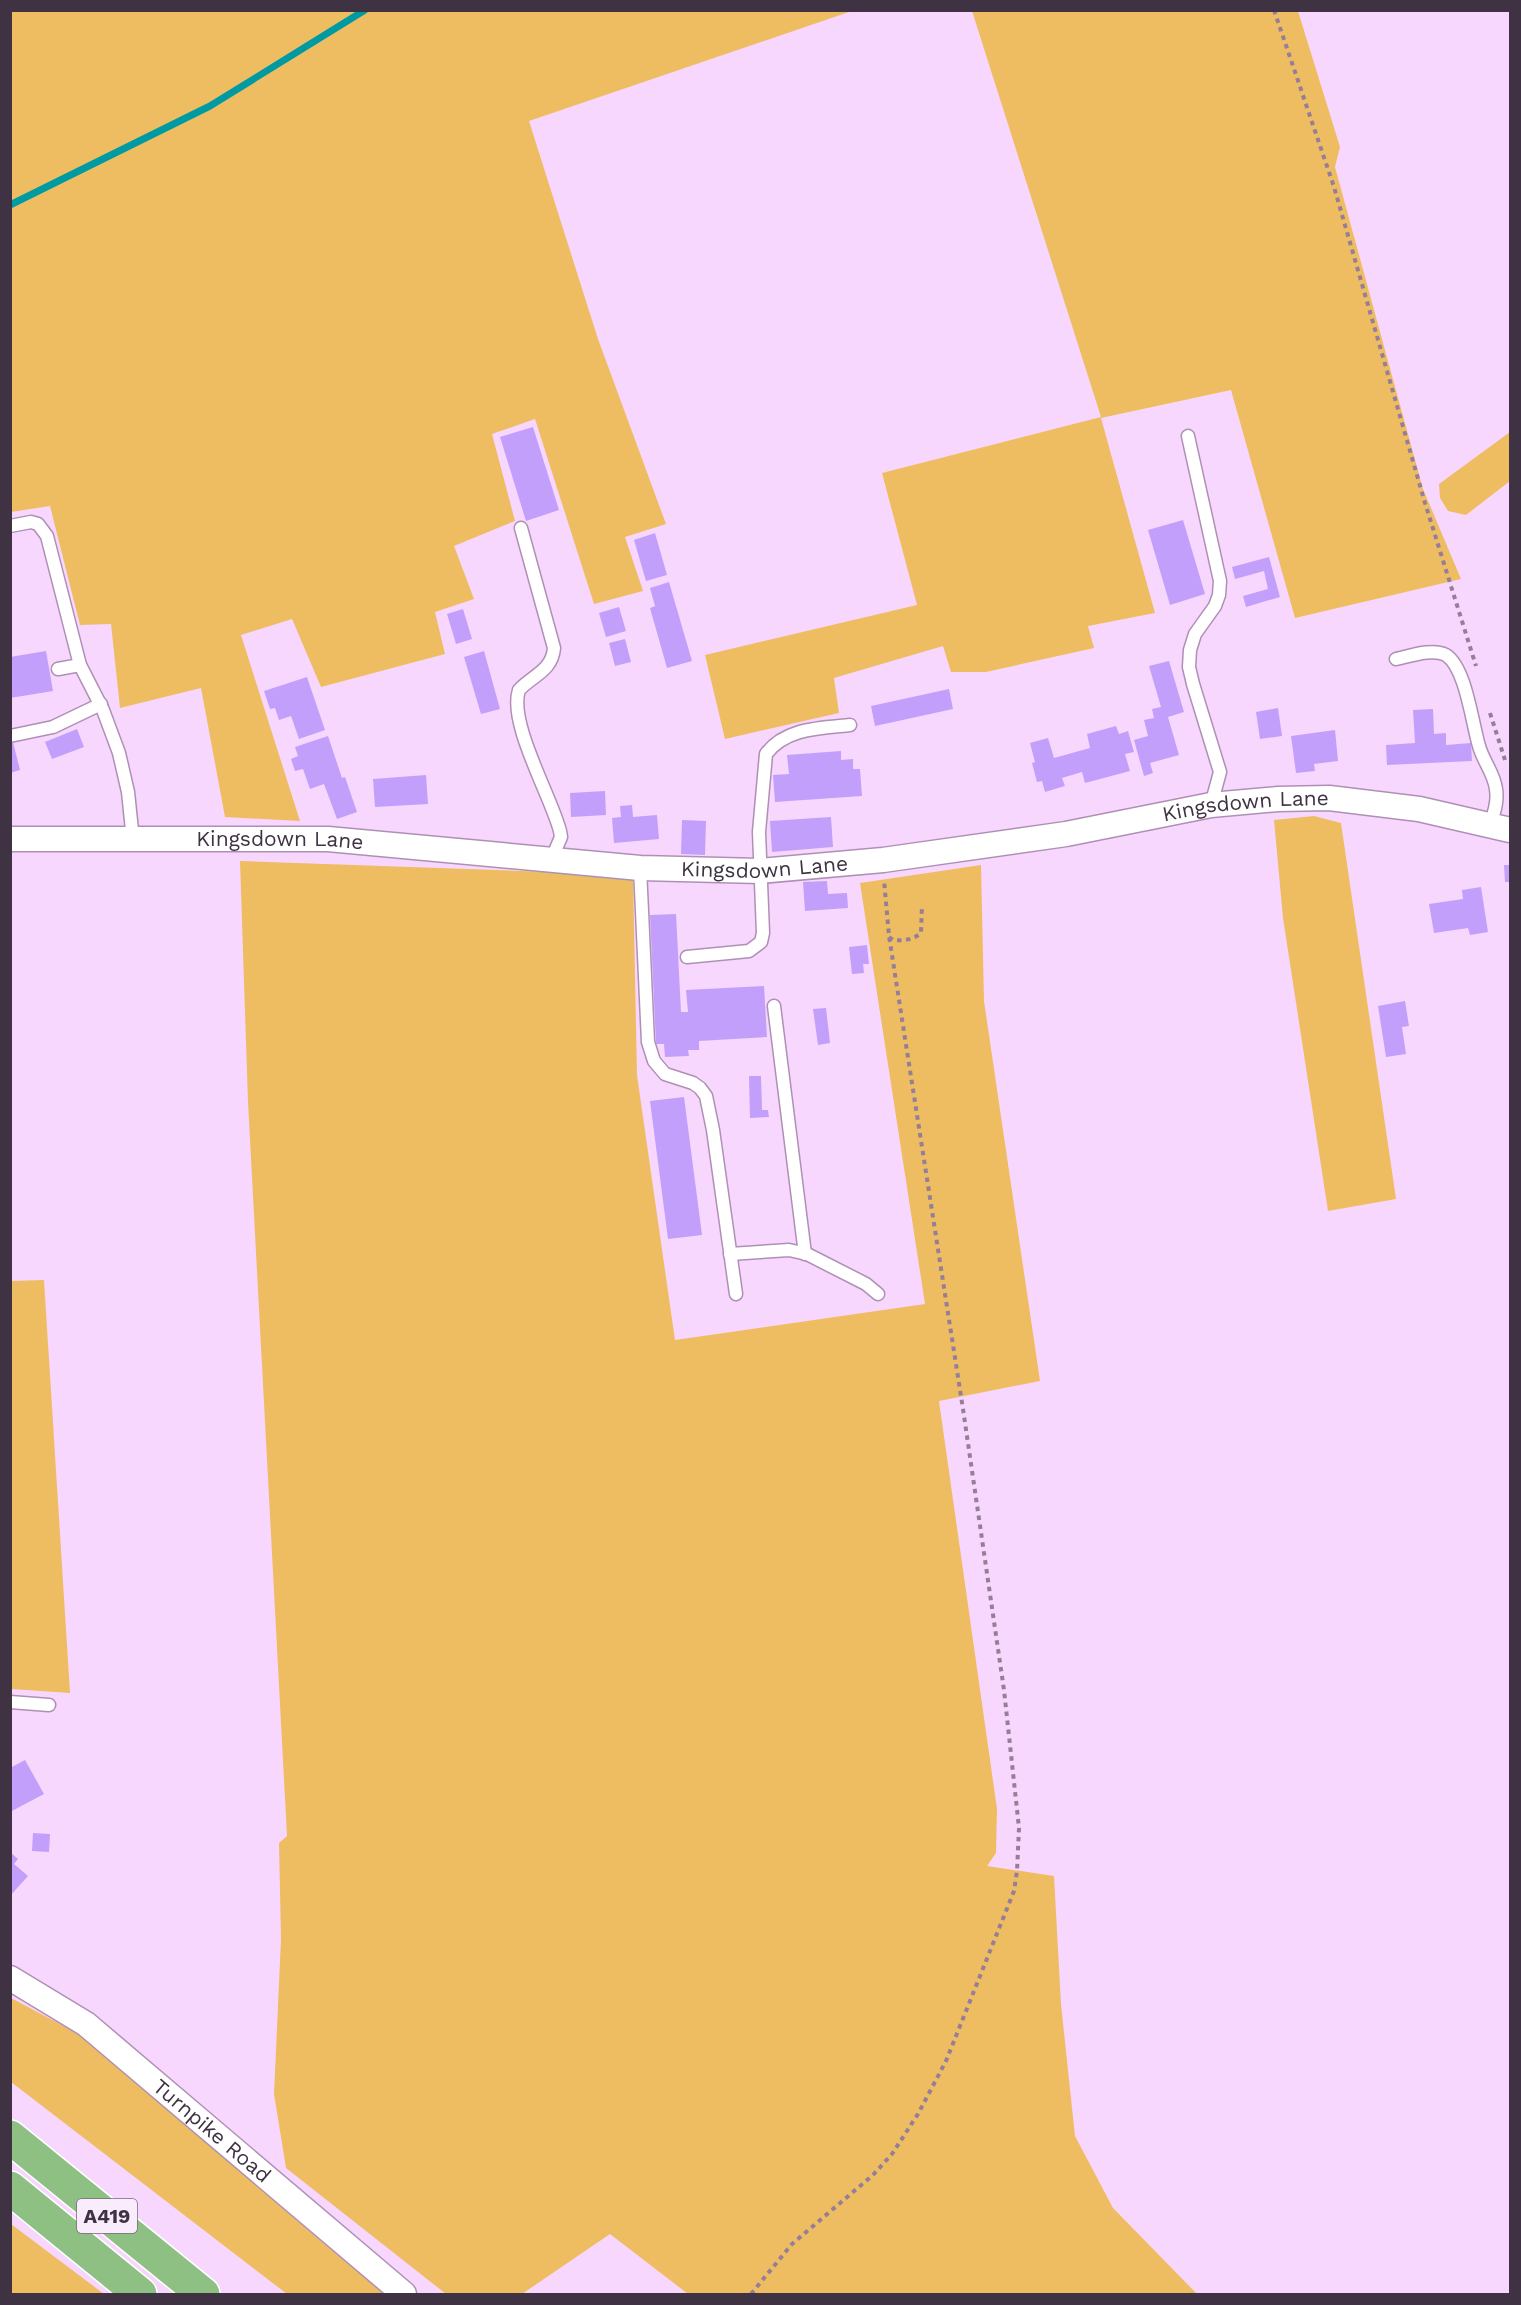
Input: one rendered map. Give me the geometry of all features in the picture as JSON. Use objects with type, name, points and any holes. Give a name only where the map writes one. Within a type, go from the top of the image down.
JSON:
[{"type":"highway","name":"A419","points":[[10,2137],[203,2295]]},
{"type":"highway","name":"A419","points":[[10,2188],[140,2295]]},
{"type":"street","name":"Kingsdown Lane","points":[[10,839],[327,839],[552,858],[640,868],[760,871],[883,860],[1066,834],[1210,805],[1278,799],[1329,798],[1419,809],[1500,828]]},
{"type":"street","name":"Turnpike Road","points":[[10,1978],[86,2024],[404,2295]]},
{"type":"lane","points":[[1188,436],[1220,581],[1219,596],[1215,606],[1195,634],[1190,650],[1190,667],[1194,684],[1220,772],[1210,805]]},
{"type":"lane","points":[[10,526],[30,522],[38,524],[47,536],[80,665],[112,732],[124,771],[132,815],[133,840]]},
{"type":"lane","points":[[522,528],[554,648],[552,660],[519,690],[516,705],[526,741],[560,831],[561,837],[552,858]]},
{"type":"lane","points":[[1396,659],[1433,652],[1441,653],[1454,662],[1460,676],[1479,747],[1495,783],[1495,811],[1500,828]]},
{"type":"lane","points":[[58,669],[80,665]]},
{"type":"lane","points":[[10,736],[53,727],[100,704]]},
{"type":"lane","points":[[687,957],[749,951],[761,942],[763,933],[760,871],[761,792],[766,754],[774,744],[791,735],[808,730],[850,725]]},
{"type":"lane","points":[[640,868],[648,1042],[654,1061],[665,1074],[693,1083],[706,1096],[736,1294]]},
{"type":"lane","points":[[774,1006],[805,1254]]},
{"type":"lane","points":[[730,1254],[767,1250],[789,1250],[805,1254],[866,1284],[878,1294]]},
{"type":"lane","points":[[10,1702],[49,1705]]},
{"type":"path","points":[[1274,10],[1334,187],[1476,668]]},
{"type":"path","points":[[1490,712],[1507,767]]},
{"type":"path","points":[[751,2295],[792,2244],[873,2175],[892,2154],[918,2114],[946,2061],[1014,1891],[1017,1871],[1019,1828],[1004,1690],[963,1409],[889,936],[883,860]]},
{"type":"path","points":[[889,936],[892,940],[903,941],[921,933],[922,906]]},
{"type":"shaded area","points":[[11,10],[852,11],[529,121],[598,339],[666,524],[625,537],[643,591],[594,604],[535,419],[492,434],[515,521],[454,546],[474,599],[435,612],[445,654],[321,687],[292,619],[241,635],[300,821],[225,817],[201,688],[120,708],[111,624],[80,625],[50,506],[11,512]]},
{"type":"shaded area","points":[[972,11],[1298,11],[1340,147],[1335,167],[1423,489],[1461,579],[1295,618],[1231,390],[1101,418],[1155,613],[1088,626],[1094,648],[986,672],[951,672],[943,646],[834,678],[839,713],[725,739],[705,655],[917,605],[882,473],[1101,417]]},
{"type":"shaded area","points":[[1510,432],[1510,481],[1466,515],[1448,511],[1440,498],[1439,484]]},
{"type":"shaded area","points":[[1314,816],[1341,823],[1396,1199],[1328,1211],[1283,918],[1274,820]]},
{"type":"shaded area","points":[[240,861],[633,875],[637,1075],[675,1340],[925,1304],[860,883],[981,865],[984,1001],[1040,1381],[939,1401],[997,1809],[996,1853],[987,1866],[1054,1876],[1061,2004],[1075,2136],[1113,2208],[1197,2294],[688,2294],[610,2234],[522,2294],[446,2294],[286,2168],[274,2094],[281,1939],[279,1843],[287,1836],[248,1102]]},
{"type":"shaded area","points":[[44,1280],[70,1693],[11,1689],[11,1281]]},
{"type":"shaded area","points":[[11,1998],[77,2033],[385,2294],[287,2294],[11,2082]]},
{"type":"shaded area","points":[[11,2224],[104,2294],[11,2294]]},
{"type":"building","points":[[533,427],[559,510],[526,521],[500,437]]},
{"type":"building","points":[[1183,520],[1205,594],[1170,605],[1148,530]]},
{"type":"building","points":[[655,533],[667,575],[646,581],[634,540]]},
{"type":"building","points":[[1269,557],[1280,597],[1246,607],[1243,596],[1268,589],[1264,571],[1235,579],[1232,567]]},
{"type":"building","points":[[669,582],[692,661],[667,668],[650,608],[655,606],[650,588]]},
{"type":"building","points":[[619,607],[626,631],[606,637],[599,613]]},
{"type":"building","points":[[463,609],[472,639],[456,644],[447,614]]},
{"type":"building","points":[[625,639],[631,662],[615,666],[609,643]]},
{"type":"building","points":[[46,651],[53,691],[10,698],[10,657]]},
{"type":"building","points":[[484,651],[500,709],[481,714],[464,657]]},
{"type":"building","points":[[1169,661],[1184,712],[1168,717],[1179,755],[1150,763],[1153,773],[1144,776],[1134,740],[1148,736],[1144,720],[1154,718],[1152,709],[1161,707],[1149,666]]},
{"type":"building","points":[[307,677],[325,730],[299,739],[291,716],[279,720],[275,708],[270,709],[264,691]]},
{"type":"building","points":[[949,689],[953,709],[875,726],[871,706]]},
{"type":"building","points":[[1278,708],[1282,736],[1260,739],[1256,712]]},
{"type":"building","points":[[1433,709],[1434,734],[1446,733],[1446,745],[1471,743],[1472,761],[1387,765],[1386,745],[1415,743],[1413,710]]},
{"type":"building","points":[[1116,726],[1119,734],[1128,731],[1134,752],[1125,754],[1130,771],[1085,783],[1082,772],[1062,778],[1065,786],[1045,792],[1042,781],[1037,782],[1030,743],[1048,738],[1054,758],[1090,748],[1087,734]]},
{"type":"building","points":[[77,729],[84,747],[52,759],[45,742]]},
{"type":"building","points":[[1335,730],[1338,761],[1314,764],[1315,771],[1296,773],[1291,736]]},
{"type":"building","points":[[328,736],[342,778],[345,777],[357,812],[337,819],[324,784],[310,789],[303,769],[295,771],[291,759],[298,756],[295,747]]},
{"type":"building","points":[[13,742],[20,770],[10,773],[10,743]]},
{"type":"building","points":[[841,751],[841,760],[853,759],[853,769],[860,769],[862,796],[775,802],[773,775],[789,774],[787,755]]},
{"type":"building","points":[[426,775],[428,804],[375,807],[373,779]]},
{"type":"building","points":[[605,791],[606,815],[571,817],[570,793]]},
{"type":"building","points":[[632,805],[633,817],[657,815],[659,839],[614,843],[612,818],[621,817],[620,806]]},
{"type":"building","points":[[831,817],[833,847],[772,852],[770,821]]},
{"type":"building","points":[[682,820],[706,821],[705,855],[681,854]]},
{"type":"building","points":[[1504,865],[1510,865],[1510,882],[1505,882]]},
{"type":"building","points":[[827,881],[828,894],[847,893],[848,908],[805,911],[803,882]]},
{"type":"building","points":[[1481,887],[1488,932],[1470,935],[1468,928],[1434,933],[1429,904],[1463,899],[1462,890]]},
{"type":"building","points":[[676,914],[681,1012],[688,1012],[686,990],[764,986],[767,1037],[699,1041],[699,1050],[688,1050],[689,1056],[665,1057],[664,1044],[656,1044],[650,915]]},
{"type":"building","points":[[867,945],[869,964],[863,964],[864,973],[852,974],[849,947]]},
{"type":"building","points":[[1405,1001],[1409,1026],[1402,1027],[1406,1054],[1386,1057],[1378,1006]]},
{"type":"building","points":[[826,1008],[830,1043],[818,1045],[813,1009]]},
{"type":"building","points":[[749,1076],[761,1076],[762,1110],[768,1110],[769,1117],[750,1118]]},
{"type":"building","points":[[684,1097],[702,1235],[668,1239],[650,1101]]},
{"type":"building","points":[[25,1760],[44,1794],[10,1812],[10,1768]]},
{"type":"building","points":[[33,1833],[50,1834],[49,1852],[32,1851]]},
{"type":"building","points":[[10,1852],[18,1859],[14,1864],[28,1876],[10,1896]]},
{"type":"waterway","points":[[10,205],[210,106],[365,10]]}]
